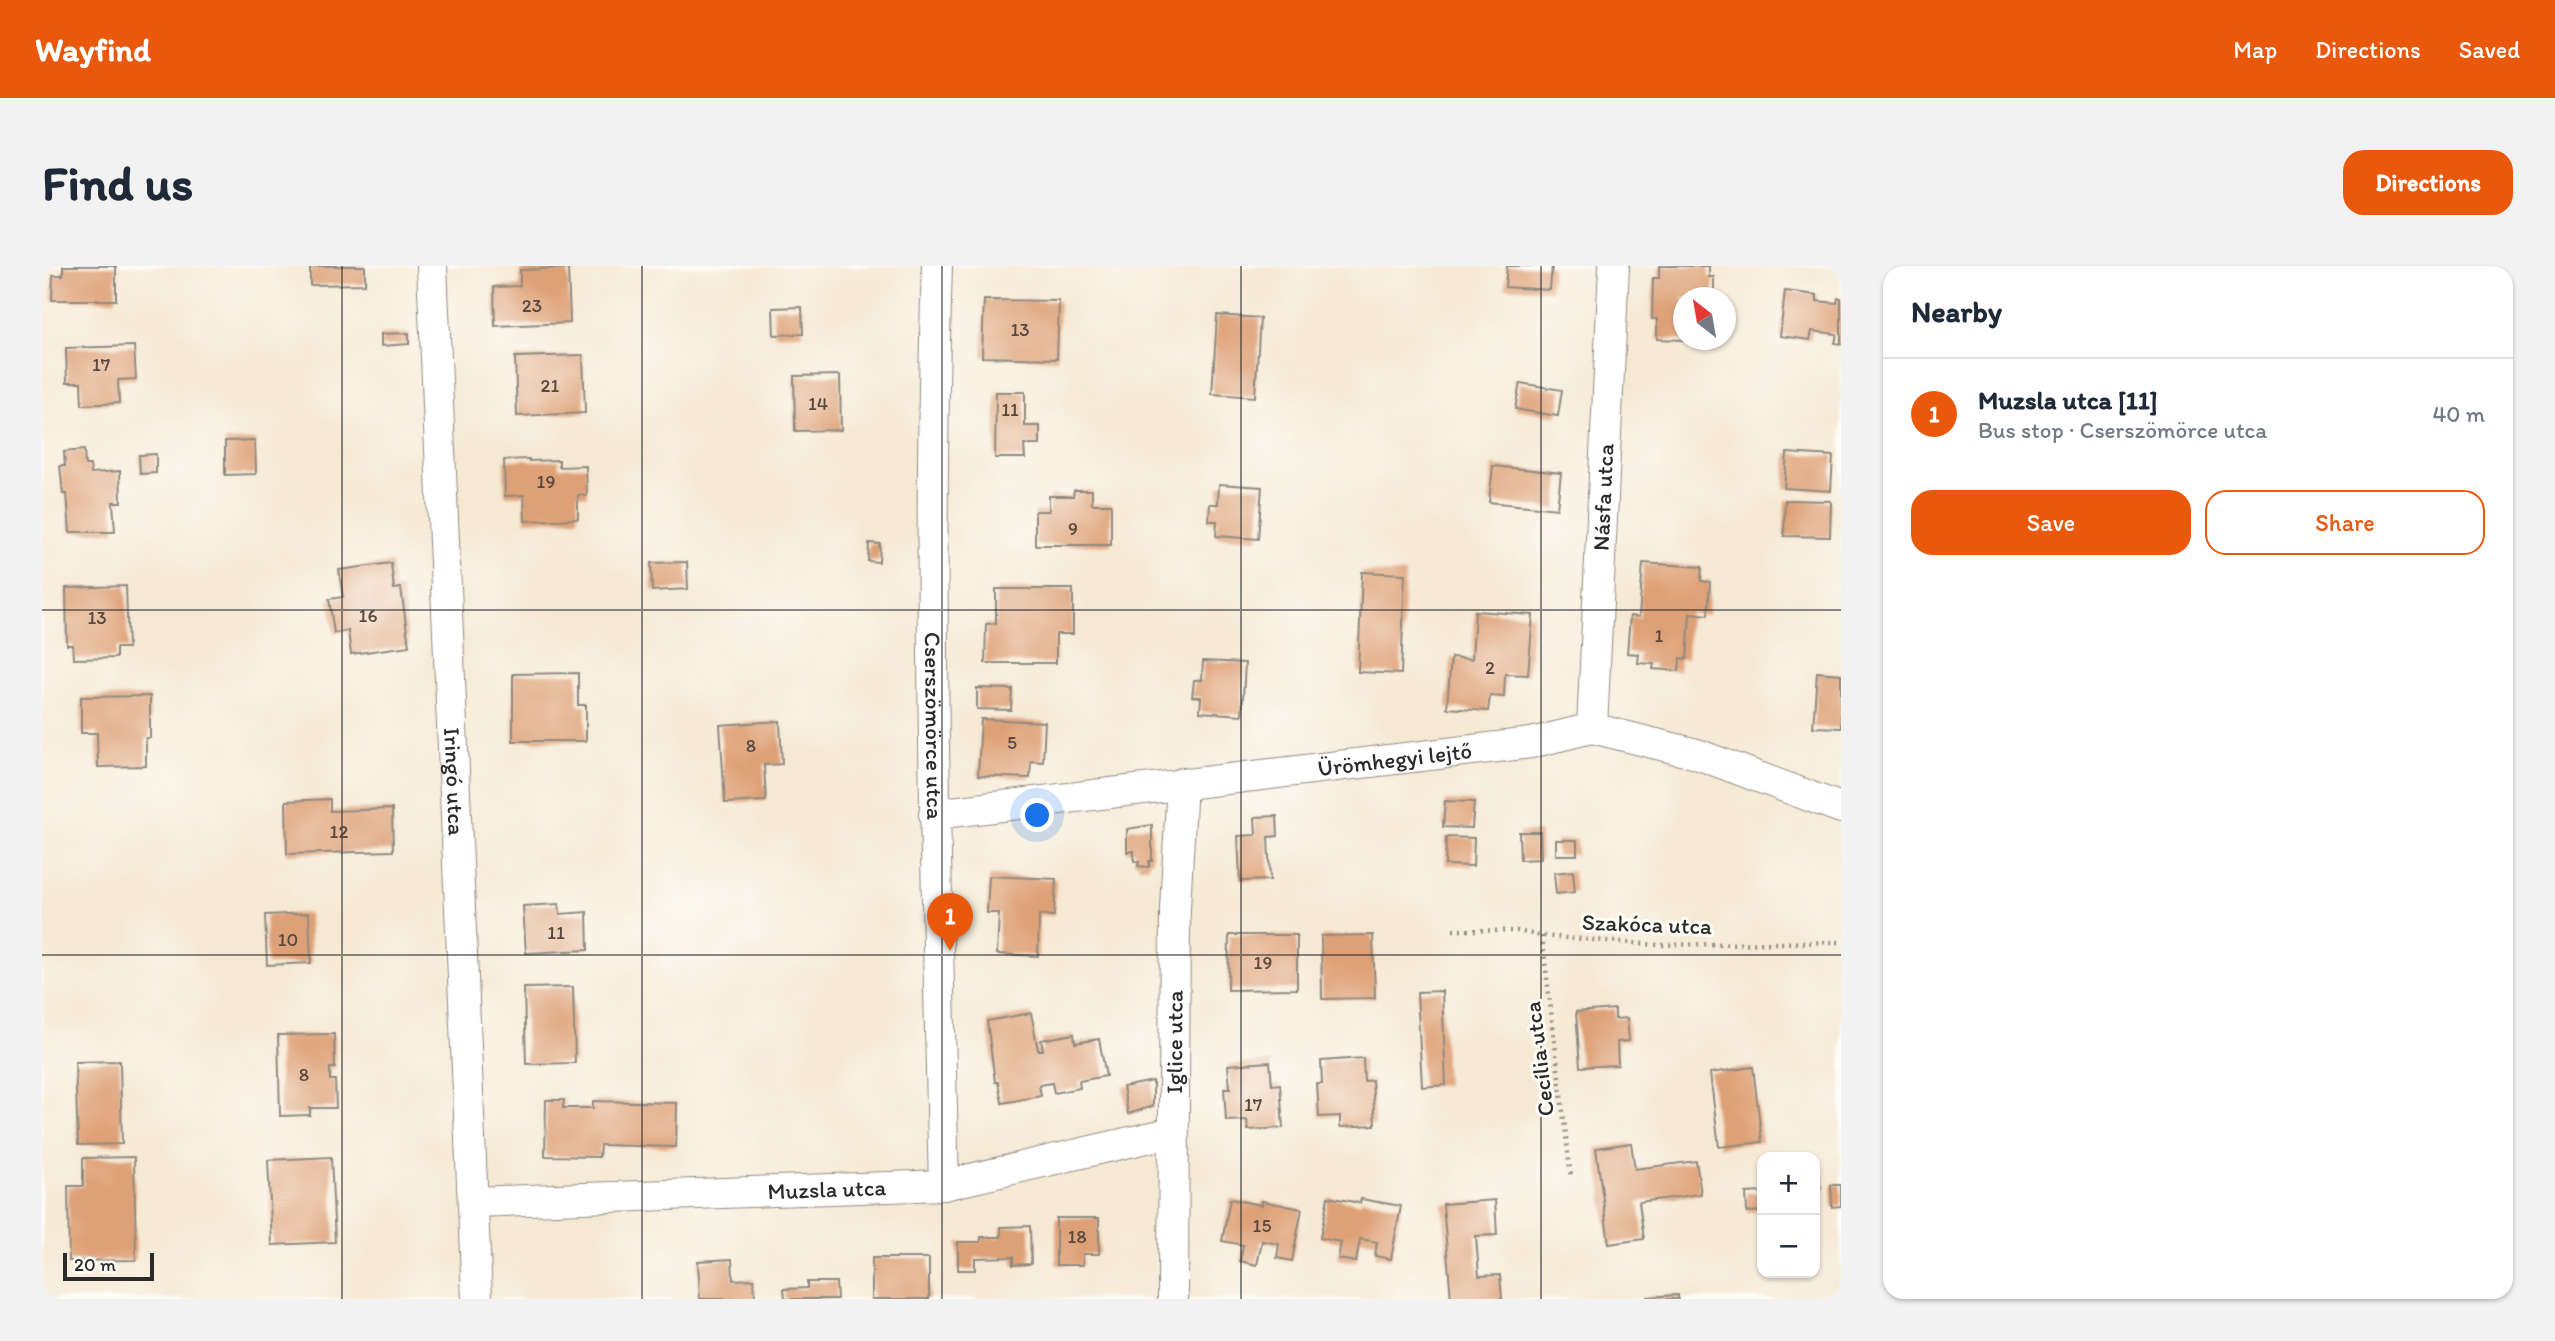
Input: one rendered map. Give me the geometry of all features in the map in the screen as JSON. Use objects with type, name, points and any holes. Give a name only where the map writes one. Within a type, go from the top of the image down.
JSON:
[{"type":"street","name":"Iringó utca","points":[[432,266],[477,1299]]},
{"type":"street","name":"Cserszömörce utca","points":[[937,266],[933,610],[934,814],[944,1185]]},
{"type":"street","name":"Násfa utca","points":[[1592,728],[1614,266]]},
{"type":"street","name":"Ürömhegyi lejtő","points":[[934,814],[1531,743],[1592,728],[1697,754],[1841,808]]},
{"type":"street","name":"Iglice utca","points":[[1173,1299],[1175,908],[1182,783]]},
{"type":"street","name":"Muzsla utca","points":[[473,1202],[944,1185],[1173,1132]]},
{"type":"path","name":"Szakóca utca","points":[[1453,930],[1517,931],[1542,936],[1658,945],[1841,942]]},
{"type":"path","name":"Cecília utca","points":[[1542,936],[1571,1178]]},
{"type":"building","points":[[63,266],[116,266],[116,300],[52,300],[53,275],[63,275]]},
{"type":"building","points":[[310,266],[365,266],[365,284],[310,285]]},
{"type":"building","points":[[1507,266],[1552,266],[1550,290],[1505,287]]},
{"type":"building","points":[[1659,266],[1709,266],[1709,277],[1714,277],[1714,287],[1673,287],[1673,340],[1657,339],[1657,319],[1652,319],[1653,278],[1659,278]]},
{"type":"building","points":[[568,268],[570,323],[495,326],[494,287],[520,286],[520,270]]},
{"type":"building","points":[[1785,291],[1817,295],[1817,301],[1837,303],[1838,298],[1841,298],[1841,344],[1835,343],[1837,334],[1812,331],[1810,340],[1780,336]]},
{"type":"building","points":[[984,300],[1059,301],[1057,359],[982,357]]},
{"type":"building","points":[[802,307],[803,334],[774,335],[773,308]]},
{"type":"building","points":[[1217,315],[1260,318],[1255,397],[1212,394]]},
{"type":"building","points":[[409,333],[409,344],[381,346],[381,334]]},
{"type":"building","points":[[134,346],[136,379],[118,380],[119,403],[82,405],[81,382],[67,382],[66,348]]},
{"type":"building","points":[[583,355],[585,413],[517,416],[515,357]]},
{"type":"building","points":[[840,375],[841,430],[795,431],[794,376]]},
{"type":"building","points":[[1520,383],[1562,390],[1558,416],[1515,409]]},
{"type":"building","points":[[996,392],[1025,392],[1025,426],[1040,426],[1040,445],[1024,445],[1025,458],[995,458]]},
{"type":"building","points":[[255,440],[256,474],[225,475],[225,441]]},
{"type":"building","points":[[84,450],[85,465],[90,465],[91,473],[120,471],[121,502],[113,502],[115,532],[70,532],[67,494],[63,494],[60,466],[65,466],[64,452]]},
{"type":"building","points":[[1787,453],[1833,456],[1831,491],[1784,488]]},
{"type":"building","points":[[156,454],[156,473],[140,474],[139,455]]},
{"type":"building","points":[[504,460],[559,460],[559,467],[586,466],[587,496],[578,495],[578,519],[525,521],[524,495],[505,496]]},
{"type":"building","points":[[1493,466],[1561,473],[1557,509],[1489,502]]},
{"type":"building","points":[[1219,484],[1262,487],[1258,539],[1216,536],[1217,521],[1209,521],[1210,504],[1218,504]]},
{"type":"building","points":[[1074,490],[1092,490],[1092,504],[1111,504],[1111,545],[1035,545],[1035,511],[1049,511],[1049,496],[1073,496]]},
{"type":"building","points":[[1785,500],[1831,501],[1830,537],[1784,536]]},
{"type":"building","points":[[869,543],[880,544],[879,562],[868,561]]},
{"type":"building","points":[[687,562],[688,589],[652,591],[651,563]]},
{"type":"building","points":[[391,563],[394,589],[401,588],[409,646],[351,654],[348,631],[334,633],[329,599],[343,597],[339,570]]},
{"type":"building","points":[[1643,563],[1702,567],[1701,581],[1710,582],[1708,615],[1690,613],[1687,659],[1680,658],[1679,671],[1653,669],[1654,664],[1638,663],[1639,654],[1627,653],[1630,616],[1639,617]]},
{"type":"building","points":[[1362,572],[1405,574],[1401,674],[1358,672]]},
{"type":"building","points":[[126,586],[128,648],[116,648],[116,658],[74,659],[73,645],[67,645],[66,588]]},
{"type":"building","points":[[996,589],[1073,589],[1073,634],[1056,634],[1056,663],[985,663],[986,624],[996,623]]},
{"type":"building","points":[[1475,611],[1533,615],[1528,675],[1505,674],[1504,697],[1490,696],[1488,711],[1447,708],[1451,657],[1472,659]]},
{"type":"building","points":[[1203,661],[1245,663],[1242,715],[1200,712],[1201,697],[1192,697],[1194,680],[1202,680]]},
{"type":"building","points":[[1817,672],[1841,674],[1841,728],[1813,727]]},
{"type":"building","points":[[578,673],[578,705],[586,705],[586,741],[513,741],[513,674]]},
{"type":"building","points":[[977,688],[1012,689],[1011,710],[977,709]]},
{"type":"building","points":[[150,696],[150,738],[146,738],[146,766],[98,767],[97,733],[81,733],[81,697]]},
{"type":"building","points":[[981,719],[1045,722],[1043,762],[1031,761],[1030,778],[978,776]]},
{"type":"building","points":[[780,721],[782,764],[764,765],[766,801],[725,803],[720,725]]},
{"type":"building","points":[[330,799],[330,811],[392,809],[393,851],[287,854],[286,801]]},
{"type":"building","points":[[1445,801],[1474,802],[1472,828],[1443,827]]},
{"type":"building","points":[[1277,816],[1278,836],[1268,837],[1270,880],[1240,881],[1238,836],[1256,835],[1255,817]]},
{"type":"building","points":[[1152,825],[1152,861],[1149,861],[1149,867],[1138,866],[1139,862],[1134,862],[1134,851],[1127,852],[1127,829]]},
{"type":"building","points":[[1519,832],[1540,832],[1541,859],[1520,860]]},
{"type":"building","points":[[1446,837],[1474,838],[1473,866],[1445,865]]},
{"type":"building","points":[[1556,840],[1577,840],[1577,855],[1556,855]]},
{"type":"building","points":[[1573,871],[1575,892],[1556,894],[1554,873]]},
{"type":"building","points":[[989,876],[1056,879],[1054,916],[1039,915],[1038,956],[997,954],[999,913],[987,913]]},
{"type":"building","points":[[559,904],[560,914],[587,912],[588,950],[526,953],[523,906]]},
{"type":"building","points":[[309,913],[311,963],[267,965],[265,915]]},
{"type":"building","points":[[1229,935],[1297,935],[1297,989],[1228,990]]},
{"type":"building","points":[[1373,935],[1375,998],[1322,999],[1321,936]]},
{"type":"building","points":[[573,987],[575,1063],[526,1064],[524,988]]},
{"type":"building","points":[[1442,991],[1446,1085],[1422,1087],[1417,992]]},
{"type":"building","points":[[1615,1009],[1615,1019],[1627,1018],[1629,1041],[1617,1042],[1618,1065],[1580,1067],[1576,1012]]},
{"type":"building","points":[[1031,1013],[1038,1050],[1043,1050],[1041,1040],[1074,1034],[1075,1043],[1099,1039],[1106,1076],[1079,1081],[1080,1088],[1054,1093],[1052,1083],[1039,1085],[1041,1096],[1002,1103],[998,1082],[995,1082],[987,1021]]},
{"type":"building","points":[[334,1034],[335,1068],[330,1068],[330,1080],[335,1080],[336,1108],[310,1108],[310,1115],[280,1116],[278,1035]]},
{"type":"building","points":[[1363,1058],[1364,1081],[1372,1080],[1375,1125],[1340,1127],[1340,1116],[1319,1117],[1317,1084],[1322,1084],[1321,1061]]},
{"type":"building","points":[[120,1061],[122,1144],[78,1145],[75,1062]]},
{"type":"building","points":[[1270,1062],[1272,1085],[1280,1084],[1283,1128],[1248,1130],[1247,1120],[1226,1121],[1224,1088],[1230,1088],[1228,1065]]},
{"type":"building","points":[[1753,1067],[1762,1142],[1719,1147],[1710,1073]]},
{"type":"building","points":[[1153,1081],[1153,1106],[1128,1114],[1123,1087]]},
{"type":"building","points":[[546,1100],[564,1100],[563,1108],[593,1108],[593,1101],[677,1103],[676,1147],[600,1145],[599,1157],[545,1156]]},
{"type":"building","points":[[1631,1143],[1635,1169],[1696,1161],[1701,1194],[1639,1202],[1644,1239],[1609,1244],[1596,1148]]},
{"type":"building","points":[[134,1157],[136,1260],[69,1261],[68,1186],[83,1186],[83,1158]]},
{"type":"building","points":[[331,1157],[335,1242],[272,1245],[268,1160]]},
{"type":"building","points":[[1831,1185],[1841,1185],[1841,1206],[1832,1207]]},
{"type":"building","points":[[1757,1192],[1757,1211],[1747,1212],[1746,1193]]},
{"type":"building","points":[[1328,1197],[1401,1206],[1391,1259],[1375,1256],[1377,1242],[1360,1239],[1356,1262],[1338,1259],[1341,1242],[1320,1238]]},
{"type":"building","points":[[1230,1199],[1262,1205],[1262,1201],[1302,1209],[1292,1261],[1277,1258],[1279,1244],[1262,1241],[1257,1265],[1240,1261],[1243,1245],[1222,1241]]},
{"type":"building","points":[[1495,1200],[1497,1235],[1476,1236],[1479,1276],[1500,1275],[1502,1299],[1451,1299],[1443,1204]]},
{"type":"building","points":[[1056,1218],[1099,1218],[1099,1254],[1083,1254],[1083,1265],[1056,1265]]},
{"type":"building","points":[[1030,1226],[1031,1264],[1013,1265],[1013,1257],[975,1258],[975,1270],[958,1270],[958,1242],[981,1242],[981,1237],[1001,1237],[1001,1227]]},
{"type":"building","points":[[872,1258],[929,1258],[929,1299],[872,1299]]},
{"type":"building","points":[[732,1259],[733,1280],[754,1279],[755,1299],[700,1299],[698,1261]]},
{"type":"building","points":[[807,1282],[836,1282],[837,1299],[785,1299],[784,1289],[807,1288]]},
{"type":"building","points":[[1678,1295],[1678,1299],[1647,1299],[1647,1297]]},
{"type":"place","name":"Muzsla utca [11]","points":[[950,951]]}]
